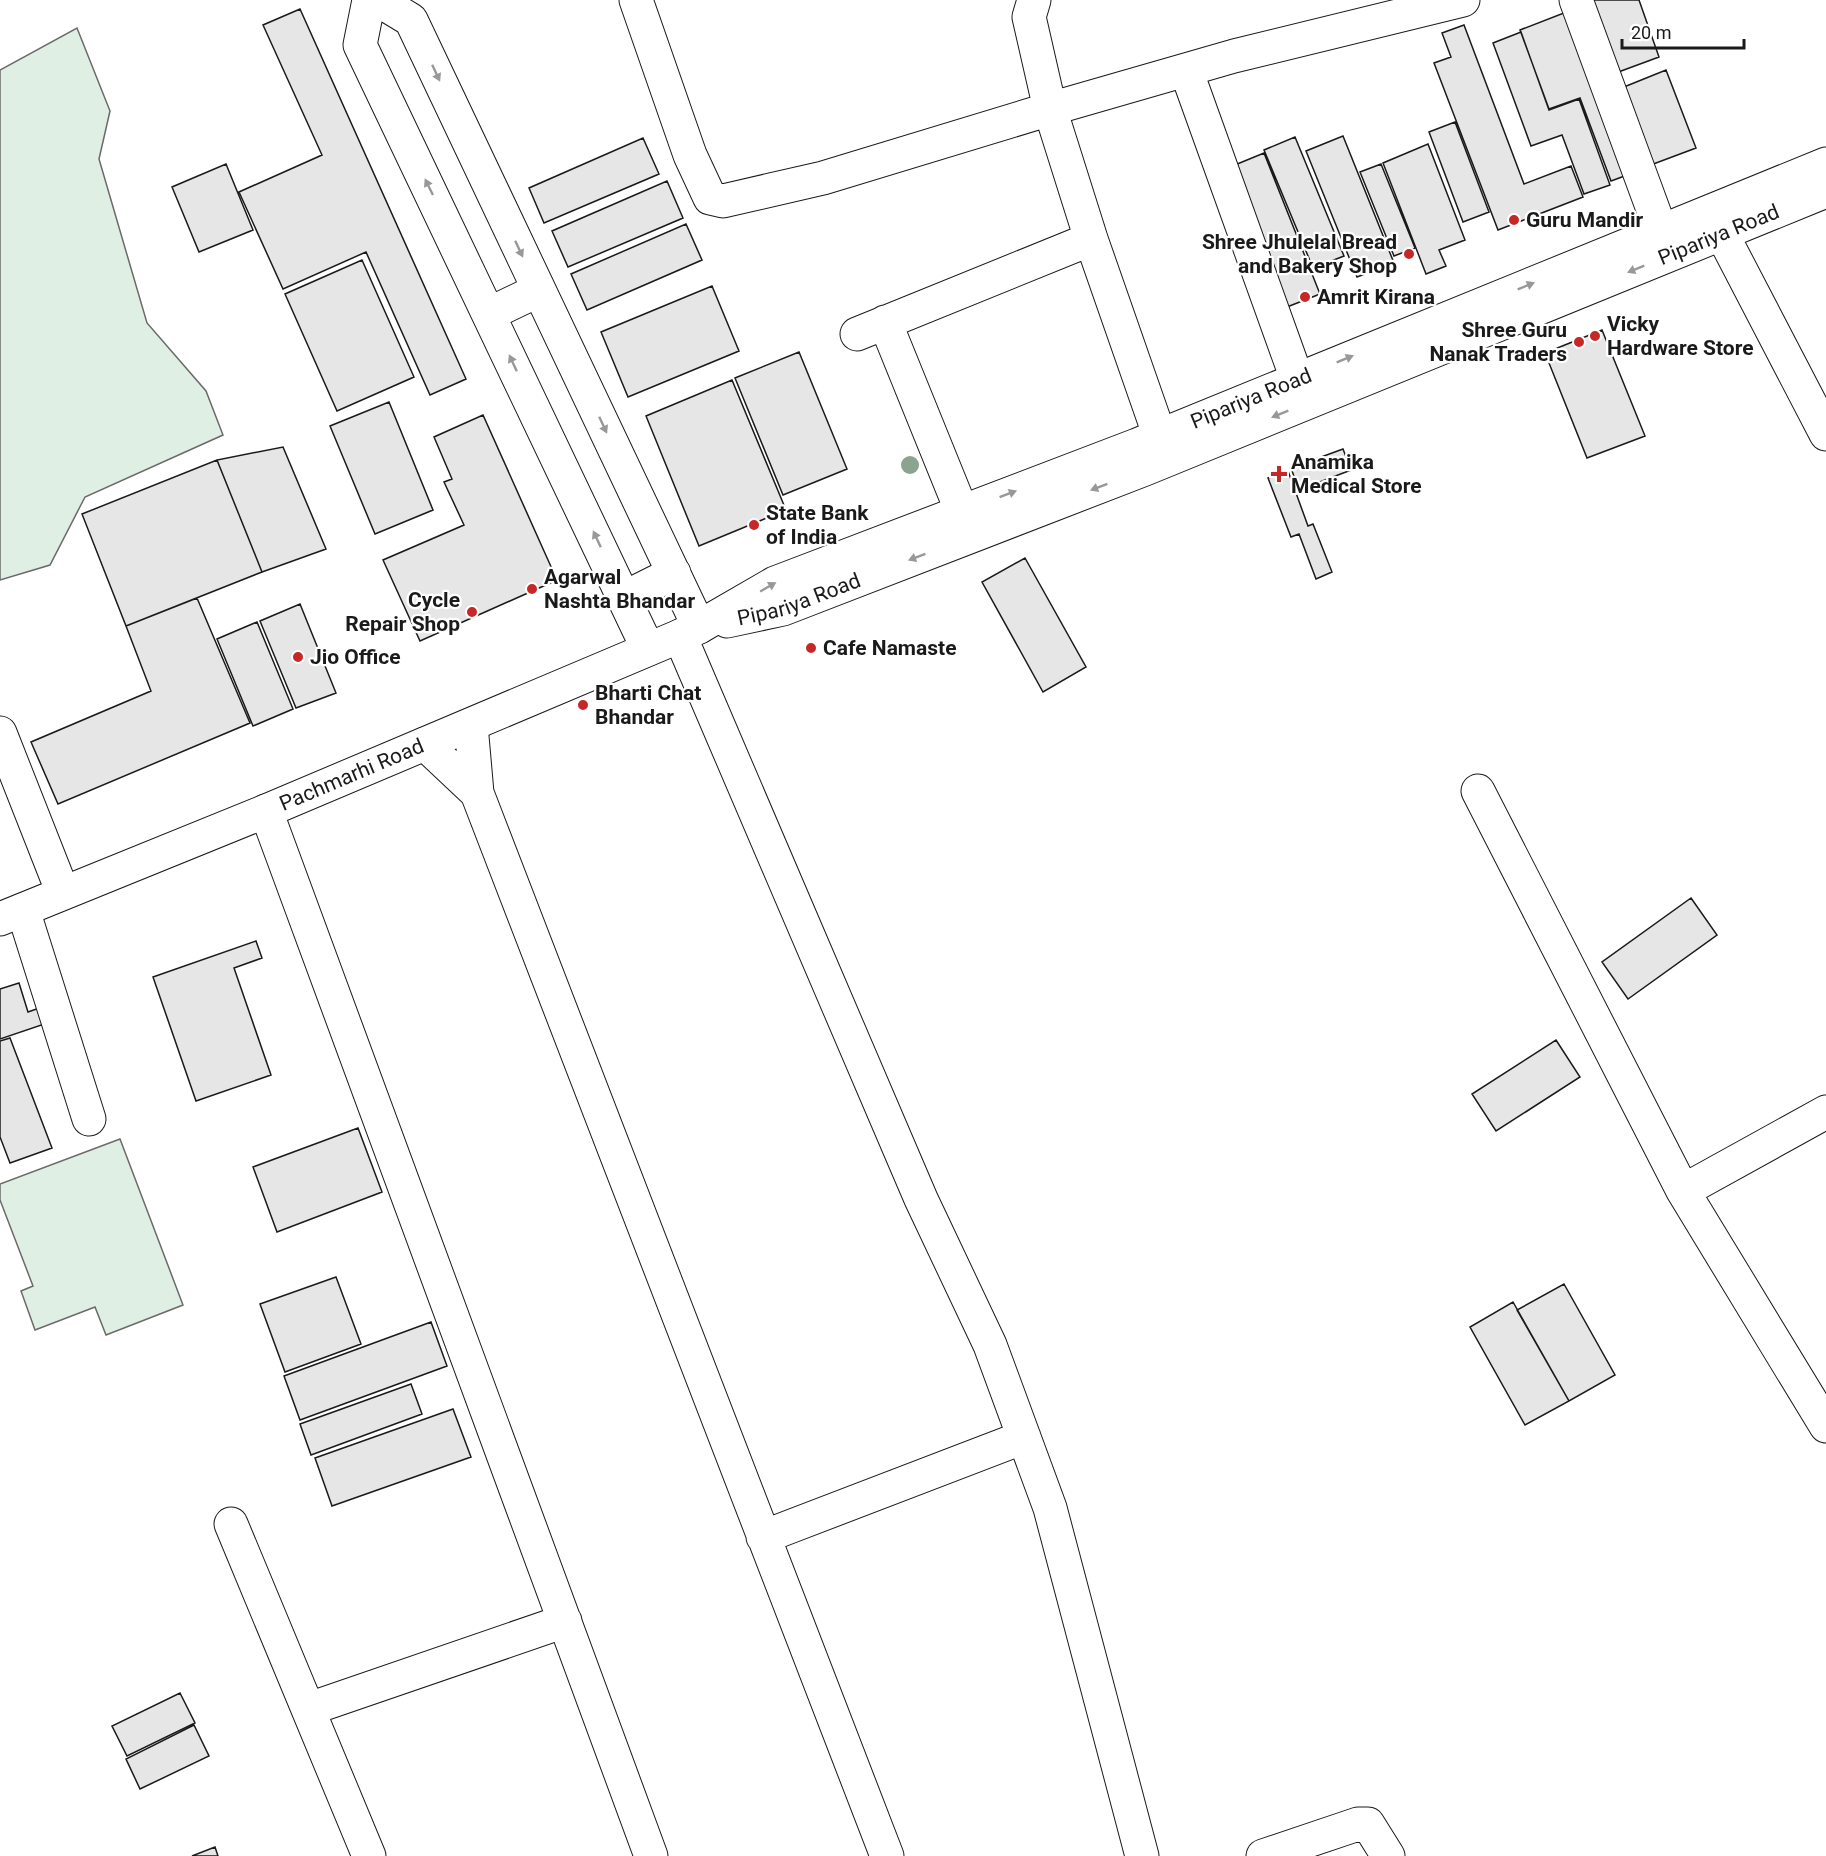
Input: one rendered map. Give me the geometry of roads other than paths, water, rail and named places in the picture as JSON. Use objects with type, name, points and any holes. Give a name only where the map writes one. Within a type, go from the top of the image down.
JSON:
[{"type":"street","points":[[369,0],[360,45],[648,649]]},
{"type":"street","points":[[378,0],[411,20],[674,573],[690,632],[921,1199],[990,1345],[1050,1508],[1142,1856]]},
{"type":"street","points":[[636,0],[690,154],[710,198],[717,201],[823,178],[1234,56],[1463,0]]},
{"type":"street","points":[[1034,0],[1029,17],[1050,109],[1091,239],[1159,434]]},
{"type":"street","points":[[1576,0],[1661,231]]},
{"type":"street","points":[[1186,70],[1297,379]]},
{"type":"street","name":"Pipariya Road","points":[[690,632],[775,583],[962,512],[1297,379],[1826,164]]},
{"type":"street","name":"Pipariya Road","points":[[690,632],[783,609],[1145,469],[1826,191]]},
{"type":"street","points":[[1722,234],[1826,434]]},
{"type":"street","points":[[962,512],[871,328],[1091,239]]},
{"type":"street","points":[[489,314],[539,290]]},
{"type":"street","points":[[624,598],[674,573]]},
{"type":"street","name":"Pachmarhi Road","points":[[11,915],[266,811],[690,632]]},
{"type":"street","points":[[471,725],[477,793],[887,1856]]},
{"type":"street","points":[[0,733],[63,893]]},
{"type":"street","points":[[425,744],[477,793]]},
{"type":"street","points":[[1478,791],[1683,1191],[1826,1426]]},
{"type":"street","points":[[266,811],[651,1856]]},
{"type":"street","points":[[11,915],[89,1119]]},
{"type":"street","points":[[1683,1191],[1826,1112]]},
{"type":"street","points":[[763,1537],[1024,1437]]},
{"type":"street","points":[[231,1524],[369,1856]]},
{"type":"street","points":[[309,1709],[565,1621]]},
{"type":"street","points":[[1263,1856],[1358,1824],[1368,1824],[1388,1856]]},
{"type":"place","name":"Guru Mandir","points":[[1514,220]]},
{"type":"place","name":"Shree Jhulelal Bread and Bakery Shop","points":[[1409,254]]},
{"type":"place","name":"Amrit Kirana","points":[[1305,297]]},
{"type":"place","name":"Vicky Hardware Store","points":[[1595,336]]},
{"type":"place","name":"Shree Guru Nanak Traders","points":[[1579,342]]},
{"type":"place","name":"Anamika Medical Store","points":[[1279,474]]},
{"type":"place","name":"State Bank of India","points":[[754,525]]},
{"type":"place","name":"Agarwal Nashta Bhandar","points":[[532,589]]},
{"type":"place","name":"Cycle Repair Shop","points":[[472,612]]},
{"type":"place","name":"Cafe Namaste","points":[[811,648]]},
{"type":"place","name":"Jio Office","points":[[298,657]]},
{"type":"place","name":"Bharti Chat Bhandar","points":[[583,705]]}]
